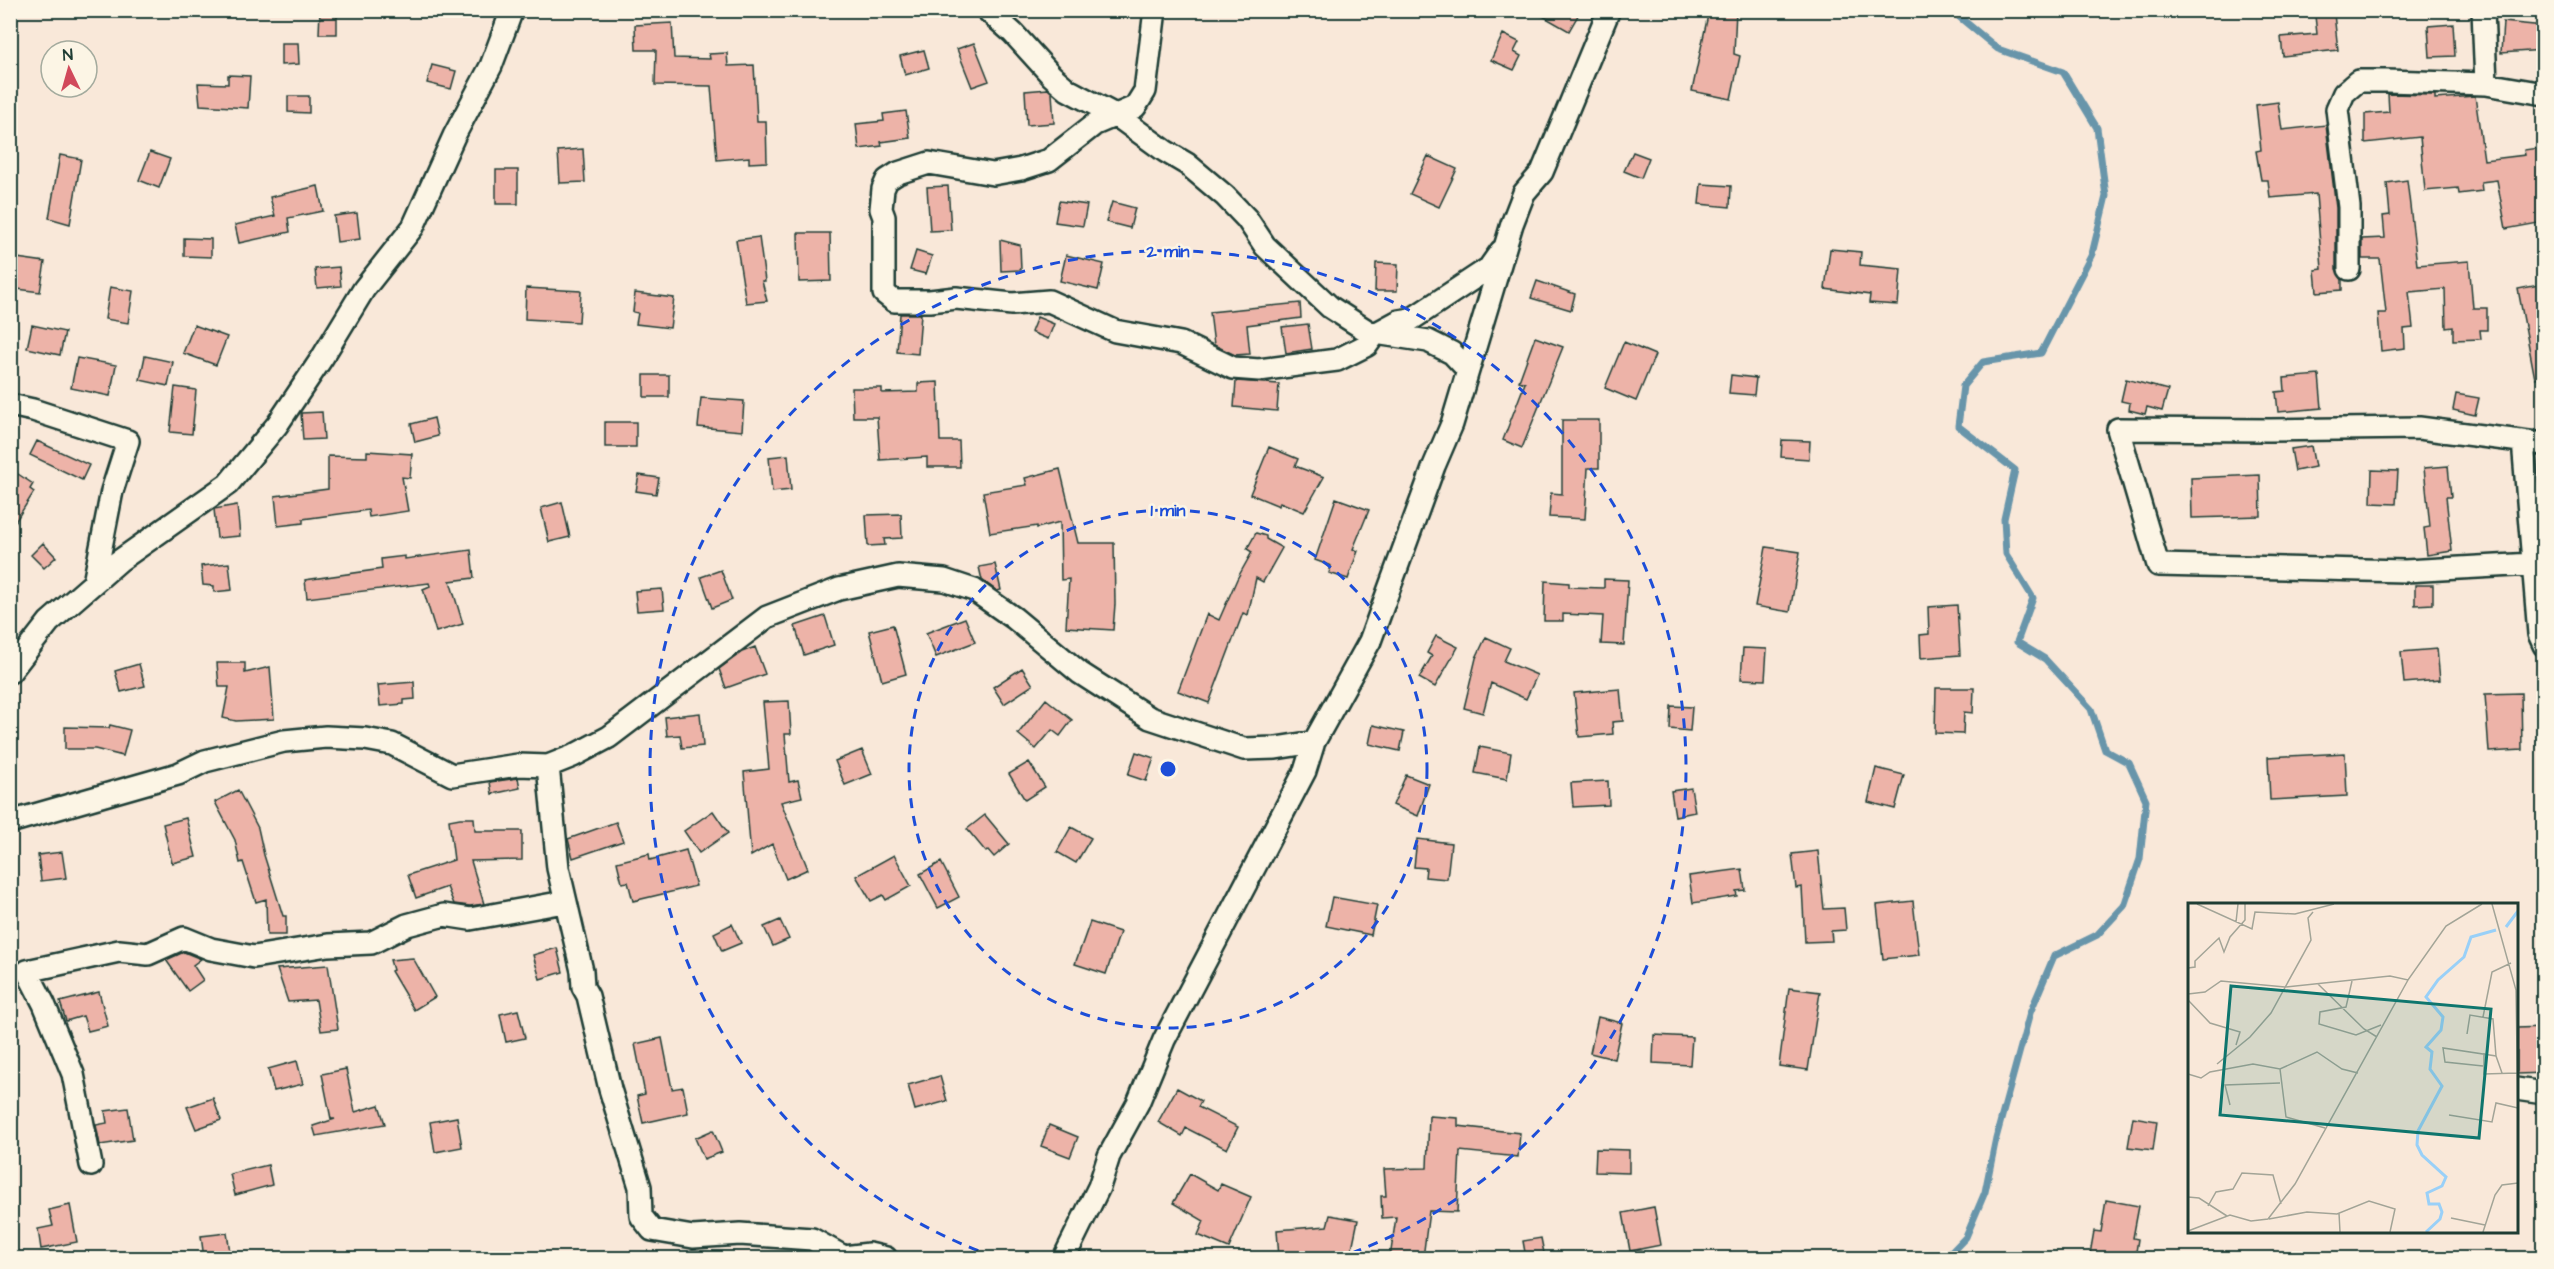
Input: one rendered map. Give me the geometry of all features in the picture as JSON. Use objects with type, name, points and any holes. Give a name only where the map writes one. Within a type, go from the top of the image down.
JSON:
[{"type":"street","points":[[10,672],[49,622],[119,561],[228,484],[277,425],[364,289],[413,227],[454,136],[491,66],[512,10]]},
{"type":"street","points":[[987,10],[1013,33],[1068,90],[1118,116],[1165,151],[1187,164],[1225,196],[1247,219],[1265,246],[1330,307],[1369,332],[1428,341],[1452,353],[1468,370]]},
{"type":"street","points":[[1155,10],[1145,91],[1135,107],[1095,124],[1049,160],[1021,169],[993,174],[929,164],[898,173],[887,180],[883,189],[881,209],[884,217],[884,293],[887,298],[894,301],[971,298],[979,302],[1012,304],[1048,301],[1114,331],[1181,343],[1233,368],[1259,370],[1337,360],[1367,345],[1375,334],[1399,321],[1412,319],[1489,268],[1505,245]]},
{"type":"street","points":[[1064,1258],[1099,1187],[1109,1156],[1138,1103],[1164,1040],[1305,771],[1314,742],[1370,641],[1434,466],[1452,424],[1505,245],[1524,193],[1542,172],[1609,10]]},
{"type":"street","points":[[2483,10],[2486,84]]},
{"type":"street","points":[[2349,269],[2349,207],[2337,109],[2344,93],[2358,81],[2486,84],[2544,94]]},
{"type":"street","points":[[10,405],[33,410],[128,441],[112,490],[94,583]]},
{"type":"street","points":[[2533,564],[2405,571],[2158,565],[2118,429],[2419,428],[2533,442],[2533,564],[2539,634],[2544,645]]},
{"type":"street","points":[[10,822],[178,774],[205,761],[284,741],[326,737],[365,739],[392,744],[452,775],[518,765],[548,766],[609,737],[767,617],[839,589],[898,576],[944,580],[974,590],[1014,618],[1080,673],[1150,718],[1244,749],[1276,748],[1314,742]]},
{"type":"street","points":[[548,766],[558,868],[564,902],[582,971],[583,987],[588,996],[610,1089],[640,1187],[641,1215],[652,1230],[693,1237],[740,1234],[812,1239],[844,1257],[869,1254],[886,1258]]},
{"type":"street","points":[[91,1166],[73,1074],[44,1004],[27,971],[119,951],[148,954],[184,938],[211,949],[254,957],[328,945],[371,943],[407,925],[444,915],[470,919],[564,902]]},
{"type":"street","points":[[2518,1089],[2544,1093]]},
{"type":"building","points":[[320,10],[337,10],[337,34],[319,34]]},
{"type":"building","points":[[1532,10],[1581,10],[1569,31]]},
{"type":"building","points":[[1709,10],[1736,10],[1734,54],[1740,56],[1731,99],[1692,91]]},
{"type":"building","points":[[2334,14],[2338,50],[2283,56],[2281,37],[2317,34],[2315,16]]},
{"type":"building","points":[[2503,22],[2544,26],[2544,50],[2501,53]]},
{"type":"building","points":[[672,23],[674,58],[710,59],[709,54],[727,53],[728,66],[754,65],[757,121],[766,121],[767,162],[749,163],[749,157],[717,160],[711,86],[655,85],[656,50],[636,50],[635,25]]},
{"type":"building","points":[[2453,24],[2455,56],[2430,57],[2428,26]]},
{"type":"building","points":[[1503,34],[1519,42],[1514,52],[1521,56],[1514,70],[1491,60]]},
{"type":"building","points":[[281,43],[298,43],[299,64],[281,65]]},
{"type":"building","points":[[974,43],[989,81],[972,87],[957,49]]},
{"type":"building","points":[[924,50],[929,68],[905,75],[900,56]]},
{"type":"building","points":[[432,65],[456,71],[451,89],[427,83]]},
{"type":"building","points":[[228,75],[250,76],[248,108],[200,105],[198,83],[228,84]]},
{"type":"building","points":[[1048,89],[1052,93],[1054,123],[1027,125],[1025,91]]},
{"type":"building","points":[[2388,94],[2435,95],[2435,99],[2475,96],[2484,160],[2525,155],[2524,150],[2544,147],[2544,222],[2506,229],[2497,180],[2481,182],[2482,191],[2459,194],[2458,188],[2425,191],[2420,137],[2365,143],[2365,114],[2389,112]]},
{"type":"building","points":[[288,96],[309,96],[309,113],[288,112]]},
{"type":"building","points":[[2278,102],[2282,130],[2326,125],[2336,208],[2336,269],[2342,280],[2342,290],[2317,292],[2315,270],[2322,269],[2316,194],[2270,198],[2268,180],[2261,180],[2256,151],[2261,150],[2256,105]]},
{"type":"building","points":[[906,111],[910,138],[881,142],[882,146],[859,149],[856,124],[884,121],[883,114]]},
{"type":"building","points":[[583,149],[585,182],[560,183],[558,151]]},
{"type":"building","points":[[150,152],[170,159],[159,188],[139,180]]},
{"type":"building","points":[[1633,152],[1649,158],[1641,178],[1624,171]]},
{"type":"building","points":[[60,155],[81,159],[70,224],[49,218]]},
{"type":"building","points":[[1428,156],[1457,169],[1439,207],[1410,194]]},
{"type":"building","points":[[496,170],[518,170],[518,204],[496,204]]},
{"type":"building","points":[[2407,180],[2417,265],[2469,261],[2473,308],[2487,308],[2487,330],[2480,330],[2481,339],[2453,340],[2453,327],[2446,328],[2445,289],[2409,292],[2413,328],[2404,329],[2405,348],[2381,351],[2378,313],[2386,313],[2380,259],[2362,259],[2362,239],[2385,238],[2383,216],[2390,215],[2387,183]]},
{"type":"building","points":[[1701,184],[1731,186],[1730,207],[1699,204]]},
{"type":"building","points":[[318,186],[323,211],[288,218],[290,232],[239,243],[235,225],[275,216],[270,197]]},
{"type":"building","points":[[948,186],[951,230],[930,231],[927,187]]},
{"type":"building","points":[[1059,201],[1087,205],[1083,226],[1055,222]]},
{"type":"building","points":[[1112,202],[1135,208],[1130,228],[1106,222]]},
{"type":"building","points":[[357,213],[360,239],[337,242],[334,216]]},
{"type":"building","points":[[798,233],[830,233],[831,281],[799,282]]},
{"type":"building","points":[[759,237],[765,281],[762,281],[767,301],[746,303],[736,240]]},
{"type":"building","points":[[184,238],[211,239],[211,257],[184,256]]},
{"type":"building","points":[[1000,240],[1020,245],[1021,270],[1001,271]]},
{"type":"building","points":[[1830,249],[1861,252],[1860,265],[1901,269],[1898,305],[1869,303],[1870,295],[1825,289]]},
{"type":"building","points":[[916,251],[932,256],[926,274],[910,270]]},
{"type":"building","points":[[1066,255],[1104,264],[1098,290],[1060,281]]},
{"type":"building","points":[[10,257],[45,262],[40,292],[10,288]]},
{"type":"building","points":[[1376,263],[1398,264],[1397,291],[1375,291]]},
{"type":"building","points":[[339,267],[341,286],[317,288],[315,269]]},
{"type":"building","points":[[1537,281],[1575,294],[1571,310],[1531,298]]},
{"type":"building","points":[[2544,284],[2544,378],[2535,379],[2518,289]]},
{"type":"building","points":[[110,287],[133,291],[128,323],[105,319]]},
{"type":"building","points":[[526,288],[581,291],[579,322],[525,319]]},
{"type":"building","points":[[635,293],[674,298],[670,328],[636,324],[638,313],[633,312]]},
{"type":"building","points":[[1300,303],[1301,318],[1247,325],[1250,354],[1235,355],[1214,345],[1210,312]]},
{"type":"building","points":[[900,314],[921,314],[918,354],[897,352]]},
{"type":"building","points":[[1037,317],[1054,324],[1048,339],[1031,332]]},
{"type":"building","points":[[1308,324],[1312,349],[1286,353],[1282,327]]},
{"type":"building","points":[[32,325],[65,332],[60,355],[27,348]]},
{"type":"building","points":[[194,325],[227,337],[216,365],[183,353]]},
{"type":"building","points":[[1535,337],[1563,347],[1522,448],[1503,440],[1525,383],[1519,381]]},
{"type":"building","points":[[1624,342],[1655,355],[1636,401],[1605,388]]},
{"type":"building","points":[[145,356],[173,362],[168,386],[140,380]]},
{"type":"building","points":[[77,358],[116,365],[110,396],[71,388]]},
{"type":"building","points":[[644,375],[669,375],[669,397],[644,397]]},
{"type":"building","points":[[1731,375],[1756,378],[1754,395],[1729,393]]},
{"type":"building","points":[[2319,375],[2322,408],[2278,412],[2276,392],[2285,391],[2284,378]]},
{"type":"building","points":[[2126,379],[2168,390],[2162,411],[2147,407],[2145,414],[2129,410],[2130,403],[2121,401]]},
{"type":"building","points":[[1236,381],[1279,384],[1277,411],[1234,407]]},
{"type":"building","points":[[938,382],[940,441],[959,441],[960,467],[927,467],[927,457],[880,460],[877,417],[853,417],[852,388],[882,388],[882,393],[918,392],[918,383]]},
{"type":"building","points":[[175,387],[196,390],[192,434],[170,432]]},
{"type":"building","points":[[2456,394],[2479,398],[2475,415],[2453,410]]},
{"type":"building","points":[[701,398],[744,401],[742,431],[698,427]]},
{"type":"building","points":[[322,412],[324,439],[303,440],[301,413]]},
{"type":"building","points":[[434,418],[438,436],[415,442],[411,424]]},
{"type":"building","points":[[1562,420],[1599,420],[1599,468],[1588,468],[1585,519],[1549,517],[1551,493],[1562,494]]},
{"type":"building","points":[[605,422],[636,422],[636,447],[605,447]]},
{"type":"building","points":[[1782,440],[1810,441],[1809,459],[1781,457]]},
{"type":"building","points":[[37,441],[89,465],[82,480],[30,455]]},
{"type":"building","points":[[2311,446],[2315,467],[2295,471],[2291,449]]},
{"type":"building","points":[[1269,447],[1298,459],[1295,466],[1324,477],[1304,512],[1280,502],[1279,506],[1250,494]]},
{"type":"building","points":[[367,451],[412,454],[410,478],[402,477],[408,511],[369,517],[368,510],[303,519],[303,523],[278,526],[275,496],[328,489],[328,456],[367,457]]},
{"type":"building","points":[[788,455],[791,490],[772,492],[769,457]]},
{"type":"building","points":[[2448,466],[2451,497],[2446,497],[2452,551],[2427,555],[2424,528],[2430,527],[2424,468]]},
{"type":"building","points":[[1060,469],[1078,543],[1114,543],[1113,630],[1066,627],[1069,579],[1061,580],[1060,522],[1037,528],[1037,526],[990,533],[983,492],[1027,485],[1025,478]]},
{"type":"building","points":[[2372,470],[2398,471],[2396,504],[2371,503]]},
{"type":"building","points":[[18,474],[33,484],[30,489],[34,492],[10,530],[10,485]]},
{"type":"building","points":[[639,475],[659,478],[656,494],[636,491]]},
{"type":"building","points":[[2260,475],[2261,516],[2192,518],[2191,478]]},
{"type":"building","points":[[1336,498],[1369,510],[1353,549],[1358,551],[1348,579],[1329,573],[1331,566],[1315,560]]},
{"type":"building","points":[[562,502],[570,537],[549,542],[541,508]]},
{"type":"building","points":[[237,505],[240,536],[217,538],[214,509]]},
{"type":"building","points":[[901,514],[902,538],[884,539],[885,545],[868,546],[866,515]]},
{"type":"building","points":[[1256,533],[1266,536],[1266,539],[1282,548],[1263,582],[1256,578],[1248,615],[1243,613],[1209,703],[1178,691],[1207,614],[1219,620],[1252,552],[1247,549]]},
{"type":"building","points":[[43,543],[56,557],[44,568],[31,555]]},
{"type":"building","points":[[1766,547],[1800,552],[1790,612],[1755,606]]},
{"type":"building","points":[[471,550],[474,578],[450,581],[463,624],[436,632],[423,589],[430,586],[429,583],[307,598],[305,580],[382,569],[381,559],[405,556],[405,559]]},
{"type":"building","points":[[229,563],[232,590],[214,592],[214,586],[203,585],[201,566]]},
{"type":"building","points":[[995,564],[1001,590],[997,591],[982,580],[979,567]]},
{"type":"building","points":[[721,570],[732,600],[712,608],[701,577]]},
{"type":"building","points":[[1604,579],[1628,580],[1624,645],[1601,644],[1603,616],[1563,614],[1563,621],[1544,621],[1545,581],[1569,583],[1569,587],[1604,588]]},
{"type":"building","points":[[2415,585],[2433,585],[2433,604],[2415,605]]},
{"type":"building","points":[[662,589],[664,609],[637,611],[635,591]]},
{"type":"building","points":[[1957,605],[1960,655],[1921,658],[1920,635],[1929,634],[1928,607]]},
{"type":"building","points":[[825,616],[834,645],[804,655],[795,626]]},
{"type":"building","points":[[965,618],[975,642],[936,657],[926,633]]},
{"type":"building","points":[[893,625],[906,674],[882,681],[869,631]]},
{"type":"building","points":[[1436,636],[1458,647],[1435,687],[1419,678],[1432,656],[1427,653]]},
{"type":"building","points":[[1486,637],[1510,648],[1504,661],[1537,675],[1526,699],[1491,683],[1483,713],[1464,708],[1476,658]]},
{"type":"building","points":[[755,647],[765,674],[726,688],[719,669],[742,652]]},
{"type":"building","points":[[1743,648],[1767,649],[1765,680],[1741,679]]},
{"type":"building","points":[[2437,649],[2440,680],[2404,683],[2401,652]]},
{"type":"building","points":[[217,663],[245,663],[245,673],[270,667],[274,719],[236,721],[223,718],[229,687],[219,687]]},
{"type":"building","points":[[139,664],[145,686],[121,692],[115,671]]},
{"type":"building","points":[[1022,668],[1033,685],[1004,704],[993,687]]},
{"type":"building","points":[[414,682],[415,699],[404,700],[404,704],[380,706],[378,685]]},
{"type":"building","points":[[1936,688],[1974,688],[1973,713],[1964,712],[1963,734],[1935,733]]},
{"type":"building","points":[[1620,689],[1623,721],[1612,722],[1613,734],[1579,737],[1574,693]]},
{"type":"building","points":[[2521,693],[2522,750],[2489,752],[2485,694]]},
{"type":"building","points":[[1046,699],[1072,720],[1060,736],[1052,730],[1036,749],[1018,734]]},
{"type":"building","points":[[789,701],[791,734],[785,734],[789,782],[798,780],[802,797],[781,802],[808,869],[786,879],[772,844],[751,856],[744,772],[769,769],[763,702]]},
{"type":"building","points":[[1671,706],[1692,707],[1690,731],[1670,729]]},
{"type":"building","points":[[700,713],[703,746],[682,748],[680,735],[667,736],[665,717]]},
{"type":"building","points":[[110,725],[130,730],[123,756],[95,749],[65,749],[65,727],[109,728]]},
{"type":"building","points":[[1373,725],[1404,732],[1400,751],[1369,744]]},
{"type":"building","points":[[1480,747],[1511,753],[1507,779],[1475,773]]},
{"type":"building","points":[[862,750],[872,774],[845,785],[835,761]]},
{"type":"building","points":[[1136,752],[1154,758],[1146,781],[1128,775]]},
{"type":"building","points":[[2345,753],[2347,796],[2270,800],[2268,757]]},
{"type":"building","points":[[1029,762],[1045,787],[1025,800],[1009,774]]},
{"type":"building","points":[[1876,768],[1904,775],[1895,809],[1868,802]]},
{"type":"building","points":[[1406,775],[1429,784],[1418,816],[1393,805]]},
{"type":"building","points":[[518,778],[520,788],[492,794],[490,782]]},
{"type":"building","points":[[1608,781],[1609,805],[1573,807],[1571,783]]},
{"type":"building","points":[[1691,788],[1695,812],[1675,816],[1671,791]]},
{"type":"building","points":[[238,790],[258,828],[283,916],[286,916],[286,935],[267,935],[266,899],[256,902],[243,862],[240,863],[235,840],[215,802]]},
{"type":"building","points":[[713,811],[728,833],[699,853],[684,831]]},
{"type":"building","points":[[985,815],[1009,844],[994,857],[988,850],[986,852],[967,829]]},
{"type":"building","points":[[186,818],[196,857],[172,863],[163,824]]},
{"type":"building","points":[[474,818],[475,831],[522,831],[522,860],[471,861],[484,904],[470,906],[454,904],[447,887],[416,898],[408,875],[454,860],[449,820]]},
{"type":"building","points":[[616,822],[623,841],[573,858],[568,839]]},
{"type":"building","points":[[1071,827],[1091,838],[1076,863],[1057,852]]},
{"type":"building","points":[[1417,839],[1451,843],[1447,879],[1425,877],[1426,868],[1414,867]]},
{"type":"building","points":[[686,850],[696,886],[633,901],[628,882],[622,883],[617,862],[649,854],[650,860]]},
{"type":"building","points":[[1818,851],[1824,909],[1844,908],[1846,930],[1831,931],[1832,941],[1805,942],[1802,887],[1796,888],[1792,854]]},
{"type":"building","points":[[62,852],[66,878],[41,881],[38,855]]},
{"type":"building","points":[[894,855],[911,886],[886,900],[883,895],[871,901],[856,876]]},
{"type":"building","points":[[941,862],[959,897],[938,908],[920,874]]},
{"type":"building","points":[[1742,869],[1745,890],[1736,891],[1737,896],[1693,903],[1689,876]]},
{"type":"building","points":[[1332,897],[1377,905],[1371,935],[1326,926]]},
{"type":"building","points":[[1913,901],[1919,955],[1883,959],[1877,905]]},
{"type":"building","points":[[780,920],[789,939],[773,946],[764,927]]},
{"type":"building","points":[[1090,922],[1120,932],[1106,974],[1075,964]]},
{"type":"building","points":[[732,924],[741,943],[722,951],[714,933]]},
{"type":"building","points":[[557,948],[563,972],[540,979],[533,955]]},
{"type":"building","points":[[184,952],[201,959],[193,965],[203,980],[188,991],[166,960]]},
{"type":"building","points":[[413,958],[435,997],[414,1010],[391,971],[393,970],[390,960]]},
{"type":"building","points":[[328,965],[338,1029],[321,1031],[316,1000],[288,1002],[277,969]]},
{"type":"building","points":[[1789,988],[1820,992],[1808,1070],[1779,1066]]},
{"type":"building","points":[[99,992],[108,1026],[88,1031],[83,1016],[66,1021],[60,1002]]},
{"type":"building","points":[[518,1010],[525,1038],[506,1042],[500,1014]]},
{"type":"building","points":[[1598,1017],[1622,1023],[1614,1059],[1590,1053]]},
{"type":"building","points":[[2544,1027],[2544,1073],[2518,1074],[2518,1028]]},
{"type":"building","points":[[1654,1035],[1692,1037],[1690,1065],[1653,1063]]},
{"type":"building","points":[[662,1038],[672,1089],[683,1087],[688,1113],[643,1123],[637,1096],[645,1094],[635,1044]]},
{"type":"building","points":[[297,1061],[303,1084],[274,1091],[268,1069]]},
{"type":"building","points":[[346,1069],[355,1112],[379,1105],[385,1124],[316,1136],[313,1126],[335,1119],[331,1119],[322,1074]]},
{"type":"building","points":[[940,1076],[947,1101],[915,1110],[908,1085]]},
{"type":"building","points":[[1177,1088],[1201,1101],[1198,1107],[1238,1127],[1227,1149],[1186,1128],[1182,1136],[1158,1122]]},
{"type":"building","points":[[213,1098],[221,1120],[196,1129],[187,1107]]},
{"type":"building","points":[[128,1108],[133,1140],[100,1145],[96,1125],[107,1123],[105,1111]]},
{"type":"building","points":[[1429,1116],[1458,1118],[1458,1126],[1520,1133],[1518,1157],[1460,1151],[1457,1212],[1429,1211],[1423,1258],[1390,1258],[1396,1217],[1382,1218],[1381,1196],[1386,1196],[1384,1169],[1427,1168]]},
{"type":"building","points":[[457,1117],[462,1147],[435,1152],[430,1122]]},
{"type":"building","points":[[2133,1117],[2157,1121],[2153,1150],[2128,1147]]},
{"type":"building","points":[[1049,1125],[1078,1137],[1070,1157],[1041,1146]]},
{"type":"building","points":[[713,1130],[722,1152],[704,1159],[695,1138]]},
{"type":"building","points":[[1596,1149],[1629,1150],[1629,1173],[1595,1172]]},
{"type":"building","points":[[268,1165],[272,1185],[235,1195],[230,1174]]},
{"type":"building","points":[[1190,1174],[1218,1190],[1221,1184],[1251,1197],[1229,1248],[1198,1235],[1204,1221],[1173,1203]]},
{"type":"building","points":[[2106,1200],[2139,1206],[2133,1238],[2138,1239],[2135,1258],[2090,1254],[2094,1231],[2101,1232]]},
{"type":"building","points":[[70,1205],[77,1242],[41,1249],[38,1229],[53,1226],[49,1210]]},
{"type":"building","points":[[1654,1207],[1661,1245],[1630,1251],[1623,1213]]},
{"type":"building","points":[[1330,1215],[1358,1220],[1350,1258],[1306,1252],[1306,1258],[1279,1258],[1277,1230],[1327,1226]]},
{"type":"building","points":[[227,1233],[231,1258],[204,1258],[201,1236]]},
{"type":"building","points":[[1541,1238],[1545,1258],[1526,1258],[1523,1241]]},
{"type":"waterway","points":[[1946,1258],[1966,1237],[1985,1192],[1996,1138],[2030,1013],[2054,956],[2097,935],[2124,906],[2140,859],[2146,800],[2129,763],[2105,750],[2091,709],[2045,659],[2017,642],[2033,598],[2006,554],[2004,519],[2015,470],[1958,426],[1963,386],[1983,362],[2041,353],[2092,254],[2106,196],[2097,128],[2063,72],[1998,49],[1951,10]]}]
